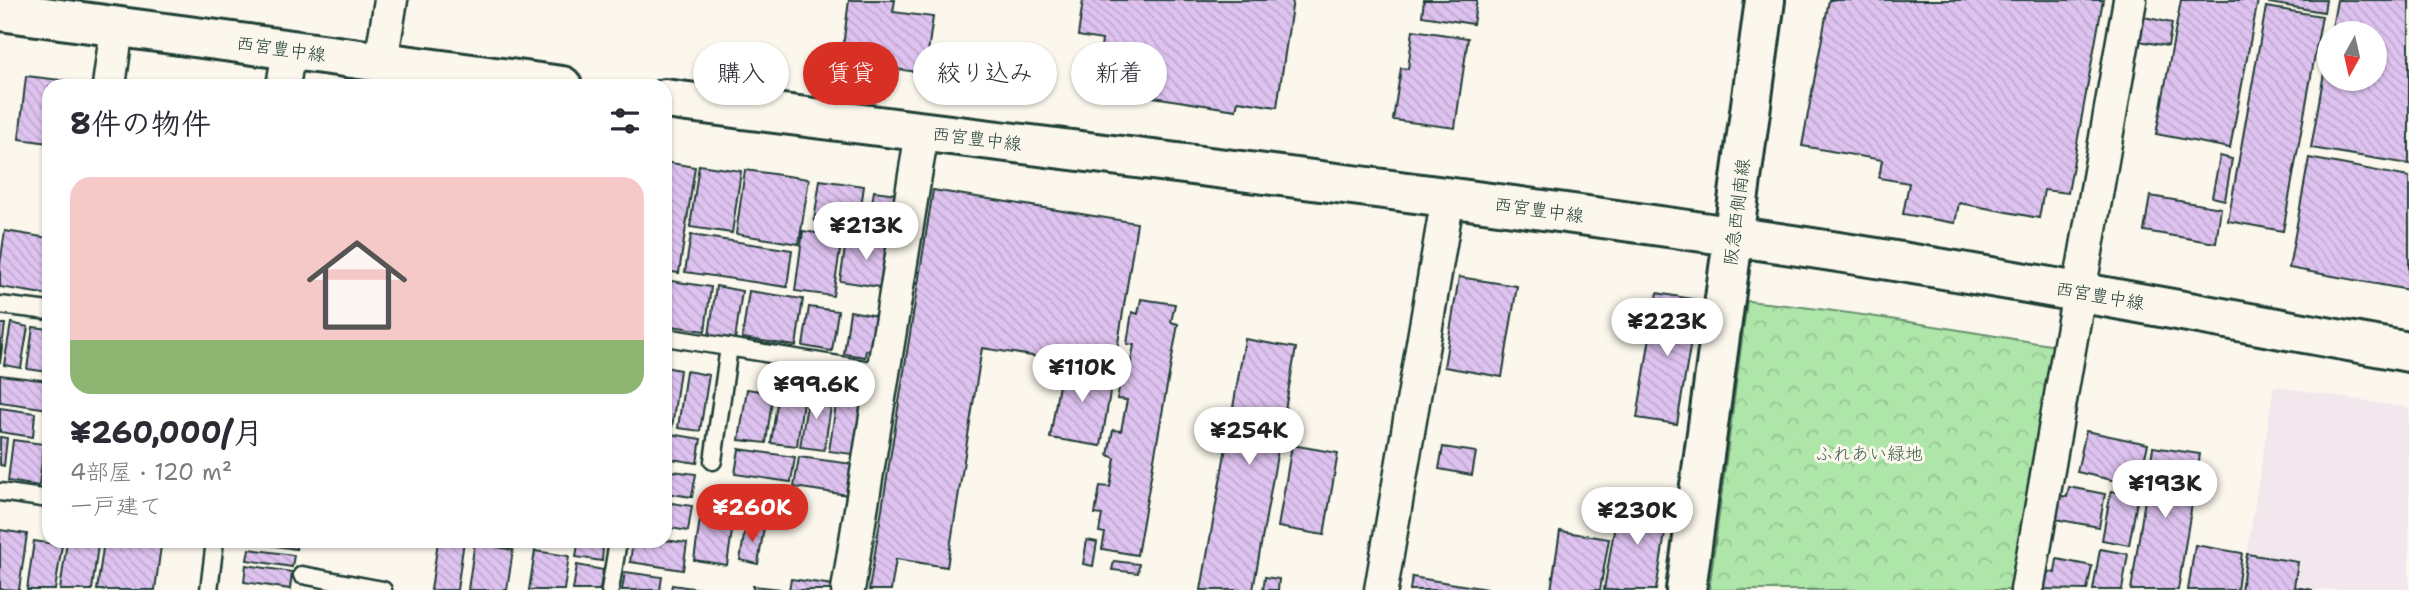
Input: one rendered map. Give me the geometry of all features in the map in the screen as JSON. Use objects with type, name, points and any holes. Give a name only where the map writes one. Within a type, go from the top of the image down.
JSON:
[{"type":"main road","name":"阪急西側南線","points":[[1686,590],[1765,0]]},
{"type":"main road","name":"西宮豊中線","points":[[0,11],[117,27],[286,68],[381,62],[509,79]]},
{"type":"main road","name":"西宮豊中線","points":[[672,100],[1448,197],[1733,236],[2080,292],[2409,352]]},
{"type":"street","points":[[381,62],[391,0]]},
{"type":"street","points":[[2027,590],[2130,0]]},
{"type":"street","points":[[110,79],[117,27]]},
{"type":"street","points":[[848,590],[922,132]]},
{"type":"street","points":[[1381,590],[1448,197]]},
{"type":"lane","points":[[0,305],[42,310]]},
{"type":"lane","points":[[672,338],[883,372]]},
{"type":"lane","points":[[713,461],[729,347]]},
{"type":"lane","points":[[0,492],[42,498]]},
{"type":"lane","points":[[209,590],[214,548]]},
{"type":"lane","points":[[610,590],[617,548]]},
{"type":"lane","points":[[302,575],[383,590]]},
{"type":"shaded area","points":[[2274,386],[2409,408],[2409,590],[2241,590]]},
{"type":"green space","name":"ふれあい緑地","points":[[1747,301],[1863,315],[2056,346],[2014,590],[1709,590]]},
{"type":"building","points":[[849,0],[895,0],[893,12],[933,17],[929,42],[913,42],[913,71],[899,70],[899,42],[844,42]]},
{"type":"building","points":[[1083,0],[1293,0],[1277,107],[1238,101],[1236,110],[1167,99],[1167,42],[1102,42],[1078,36]]},
{"type":"building","points":[[1424,0],[1477,0],[1473,24],[1422,16]]},
{"type":"building","points":[[1829,0],[2103,0],[2068,193],[2044,190],[2039,218],[1959,203],[1955,223],[1903,214],[1909,183],[1879,178],[1882,160],[1802,146]]},
{"type":"building","points":[[2181,0],[2258,0],[2230,148],[2156,134]]},
{"type":"building","points":[[2269,0],[2326,0],[2324,12],[2269,3]]},
{"type":"building","points":[[2337,0],[2409,0],[2409,164],[2311,148],[2321,91],[2387,91],[2387,21],[2333,21]]},
{"type":"building","points":[[2266,7],[2322,16],[2321,21],[2317,21],[2317,44],[2283,231],[2228,221]]},
{"type":"building","points":[[2144,17],[2172,23],[2168,46],[2139,41]]},
{"type":"building","points":[[1413,30],[1468,38],[1455,128],[1393,120],[1401,68],[1408,69]]},
{"type":"building","points":[[26,76],[52,79],[42,79],[42,142],[19,139]]},
{"type":"building","points":[[2220,156],[2232,159],[2225,200],[2212,197]]},
{"type":"building","points":[[2309,158],[2409,177],[2409,290],[2289,268]]},
{"type":"building","points":[[672,163],[695,167],[679,273],[672,272]]},
{"type":"building","points":[[699,165],[741,171],[732,233],[690,227]]},
{"type":"building","points":[[745,170],[809,179],[799,244],[736,234]]},
{"type":"building","points":[[820,180],[864,186],[858,228],[814,221]]},
{"type":"building","points":[[933,190],[1137,223],[1114,369],[982,348],[947,567],[896,559],[891,590],[869,590]]},
{"type":"building","points":[[874,191],[905,195],[899,233],[868,228]]},
{"type":"building","points":[[2150,196],[2221,208],[2216,243],[2144,231]]},
{"type":"building","points":[[5,231],[42,237],[42,294],[0,287]]},
{"type":"building","points":[[803,231],[842,237],[833,296],[795,291]]},
{"type":"building","points":[[691,235],[792,250],[787,287],[685,272]]},
{"type":"building","points":[[847,236],[892,242],[886,288],[840,281]]},
{"type":"building","points":[[1459,277],[1517,286],[1502,377],[1444,367]]},
{"type":"building","points":[[672,281],[711,287],[705,331],[672,326]]},
{"type":"building","points":[[716,286],[742,291],[735,340],[709,336]]},
{"type":"building","points":[[749,291],[803,299],[796,346],[742,338]]},
{"type":"building","points":[[1657,293],[1698,300],[1677,424],[1637,418]]},
{"type":"building","points":[[1141,299],[1175,304],[1171,322],[1178,324],[1137,555],[1102,549],[1105,533],[1099,532],[1102,515],[1095,514],[1100,486],[1110,487],[1115,458],[1108,455],[1113,430],[1121,431],[1127,400],[1117,399],[1122,372],[1129,373],[1134,345],[1127,344],[1132,312],[1138,314]]},
{"type":"building","points":[[809,307],[838,311],[832,351],[803,346]]},
{"type":"building","points":[[850,311],[878,316],[873,351],[866,350],[865,357],[844,354]]},
{"type":"building","points":[[11,323],[28,327],[21,368],[4,365]]},
{"type":"building","points":[[0,324],[5,324],[0,363]]},
{"type":"building","points":[[33,327],[42,328],[42,371],[27,369]]},
{"type":"building","points":[[1245,339],[1296,348],[1253,590],[1201,590]]},
{"type":"building","points":[[1063,361],[1114,369],[1101,446],[1050,438]]},
{"type":"building","points":[[672,368],[680,370],[672,427]]},
{"type":"building","points":[[686,371],[709,375],[700,431],[678,428]]},
{"type":"building","points":[[0,375],[42,380],[42,408],[0,402]]},
{"type":"building","points":[[747,389],[773,393],[766,443],[739,440]]},
{"type":"building","points":[[779,389],[804,393],[797,446],[771,443]]},
{"type":"building","points":[[809,392],[833,395],[824,450],[800,447]]},
{"type":"building","points":[[837,398],[867,402],[859,455],[829,451]]},
{"type":"building","points":[[0,408],[35,413],[33,437],[0,432]]},
{"type":"building","points":[[2086,431],[2148,444],[2138,486],[2077,472]]},
{"type":"building","points":[[672,434],[701,439],[697,463],[672,459]]},
{"type":"building","points":[[0,437],[7,438],[4,466],[0,465]]},
{"type":"building","points":[[13,440],[42,444],[39,486],[8,481]]},
{"type":"building","points":[[1292,445],[1338,453],[1324,535],[1278,527]]},
{"type":"building","points":[[1443,447],[1476,452],[1472,475],[1439,469]]},
{"type":"building","points":[[2153,447],[2200,454],[2178,590],[2131,590]]},
{"type":"building","points":[[739,449],[795,457],[791,482],[735,474]]},
{"type":"building","points":[[799,457],[853,464],[848,495],[794,487]]},
{"type":"building","points":[[672,471],[696,474],[692,497],[672,494]]},
{"type":"building","points":[[2069,487],[2105,494],[2099,527],[2049,518],[2054,494],[2067,497]]},
{"type":"building","points":[[2111,491],[2138,496],[2129,545],[2102,540]]},
{"type":"building","points":[[703,499],[736,504],[727,565],[694,560]]},
{"type":"building","points":[[1619,500],[1669,508],[1656,590],[1604,590]]},
{"type":"building","points":[[672,503],[692,506],[688,531],[672,528]]},
{"type":"building","points":[[746,524],[764,527],[758,564],[740,560]]},
{"type":"building","points":[[0,530],[27,534],[19,590],[0,589]]},
{"type":"building","points":[[1560,531],[1609,539],[1600,590],[1551,590]]},
{"type":"building","points":[[1087,540],[1097,542],[1093,566],[1083,564]]},
{"type":"building","points":[[34,541],[42,542],[42,548],[62,548],[55,590],[27,590]]},
{"type":"building","points":[[672,541],[687,543],[683,570],[630,562],[632,548],[672,548]]},
{"type":"building","points":[[2195,545],[2242,553],[2237,590],[2188,590]]},
{"type":"building","points":[[66,548],[98,548],[92,590],[60,590]]},
{"type":"building","points":[[103,548],[161,548],[155,590],[97,590]]},
{"type":"building","points":[[437,548],[463,548],[457,590],[431,590]]},
{"type":"building","points":[[474,548],[513,550],[507,590],[468,590]]},
{"type":"building","points":[[577,548],[603,548],[602,561],[576,557]]},
{"type":"building","points":[[249,549],[294,555],[292,567],[247,560]]},
{"type":"building","points":[[2100,549],[2128,554],[2122,590],[2093,590]]},
{"type":"building","points":[[535,551],[569,556],[564,590],[529,590]]},
{"type":"building","points":[[2247,554],[2298,562],[2294,587],[2313,590],[2241,590]]},
{"type":"building","points":[[2057,559],[2092,566],[2087,590],[2039,589],[2043,570],[2055,573]]},
{"type":"building","points":[[1114,561],[1139,564],[1138,573],[1112,570]]},
{"type":"building","points":[[246,565],[292,572],[290,589],[244,582]]},
{"type":"building","points":[[577,565],[603,570],[600,590],[573,590]]},
{"type":"building","points":[[625,572],[662,577],[660,590],[622,590]]},
{"type":"building","points":[[1265,577],[1279,579],[1278,590],[1263,590]]},
{"type":"building","points":[[1412,577],[1493,590],[1410,590]]},
{"type":"building","points":[[791,579],[834,585],[833,590],[789,590]]},
{"type":"building","points":[[672,585],[706,590],[671,590]]},
{"type":"building","points":[[753,586],[780,589],[780,590],[753,590]]}]
